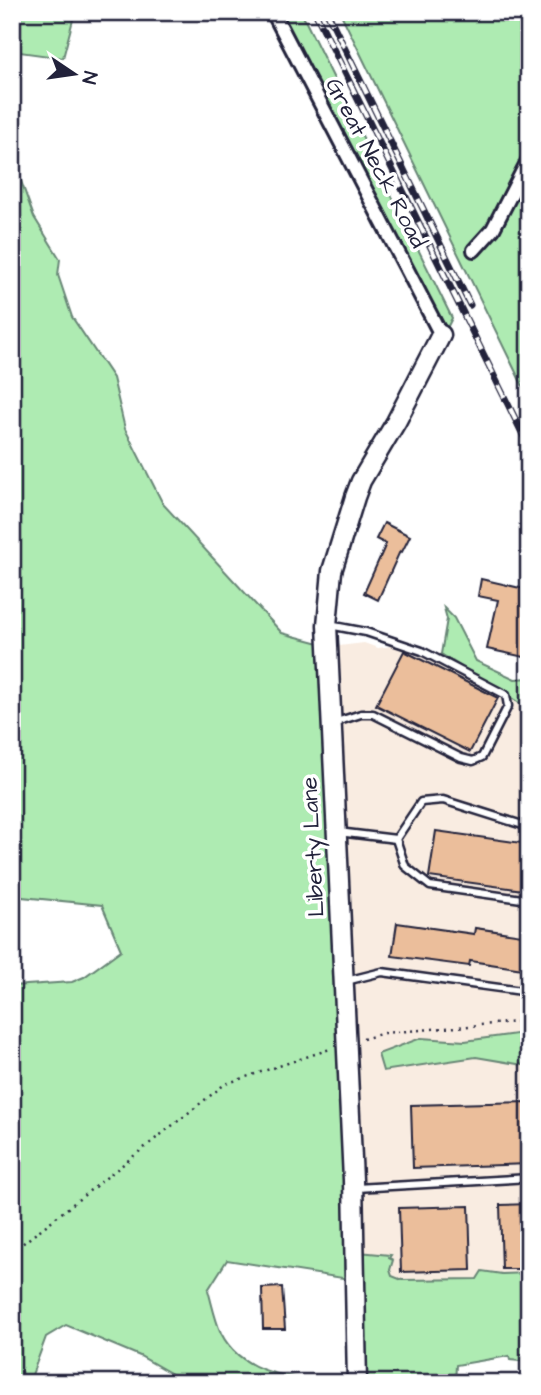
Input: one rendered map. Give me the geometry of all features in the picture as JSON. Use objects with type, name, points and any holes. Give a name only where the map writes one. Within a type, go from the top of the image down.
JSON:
[{"type":"street","name":"Great Neck Road","points":[[273,12],[441,335]]},
{"type":"street","points":[[474,250],[493,229],[529,159]]},
{"type":"street","name":"Liberty Lane","points":[[357,1383],[354,1188],[327,625],[332,571],[355,498],[441,335]]},
{"type":"lane","points":[[327,625],[366,632],[422,651],[506,695],[508,706],[482,757],[473,761],[461,758],[373,714],[361,714],[331,723]]},
{"type":"lane","points":[[396,839],[421,802],[443,800],[529,827]]},
{"type":"lane","points":[[336,832],[396,839]]},
{"type":"lane","points":[[396,839],[405,866],[430,886],[529,900]]},
{"type":"lane","points":[[344,982],[382,972],[529,992]]},
{"type":"lane","points":[[354,1188],[529,1178]]},
{"type":"path","points":[[12,1252],[225,1084],[384,1032],[529,1021]]},
{"type":"shaded area","points":[[364,643],[378,648],[399,645],[441,654],[529,709],[529,1029],[523,1033],[465,1041],[421,1038],[378,1054],[383,1071],[476,1057],[529,1066],[529,1273],[502,1274],[483,1271],[477,1279],[402,1280],[358,1252],[331,647]]},
{"type":"green space","points":[[12,12],[75,12],[63,58],[12,51]]},
{"type":"green space","points":[[275,12],[301,12],[452,318],[447,328],[438,325]]},
{"type":"green space","points":[[340,12],[529,12],[529,399]]},
{"type":"green space","points":[[12,156],[34,217],[60,259],[58,275],[72,317],[113,378],[125,429],[163,504],[282,633],[323,644],[359,1252],[391,1255],[389,1258],[393,1260],[390,1270],[392,1276],[402,1280],[477,1279],[482,1271],[502,1274],[529,1273],[529,1362],[510,1360],[509,1356],[456,1365],[455,1383],[358,1383],[356,1280],[227,1260],[208,1290],[219,1328],[231,1348],[256,1367],[288,1376],[338,1383],[188,1383],[140,1356],[66,1325],[46,1337],[29,1383],[12,1383],[12,986],[72,982],[84,977],[121,950],[102,905],[12,896]]},
{"type":"green space","points":[[444,608],[454,618],[476,661],[515,679],[529,678],[529,709],[441,654],[447,619]]},
{"type":"green space","points":[[529,1029],[529,1066],[476,1057],[383,1071],[378,1054],[421,1038],[465,1041],[523,1033]]},
{"type":"building","points":[[384,523],[410,536],[402,552],[400,551],[378,600],[364,593],[386,544],[376,539]]},
{"type":"building","points":[[481,579],[529,590],[529,658],[487,649],[498,600],[478,596]]},
{"type":"building","points":[[404,651],[498,698],[470,752],[376,705]]},
{"type":"building","points":[[436,831],[529,844],[523,890],[429,877]]},
{"type":"building","points":[[397,923],[474,934],[475,928],[529,936],[529,970],[470,961],[469,966],[392,956]]},
{"type":"building","points":[[529,1102],[529,1164],[413,1168],[411,1105]]},
{"type":"building","points":[[529,1204],[529,1269],[502,1269],[500,1205]]},
{"type":"building","points":[[469,1206],[471,1270],[401,1272],[399,1208]]},
{"type":"building","points":[[282,1287],[285,1329],[263,1329],[262,1288]]},
{"type":"railway","points":[[315,12],[529,447]]},
{"type":"railway","points":[[327,12],[470,305]]}]
